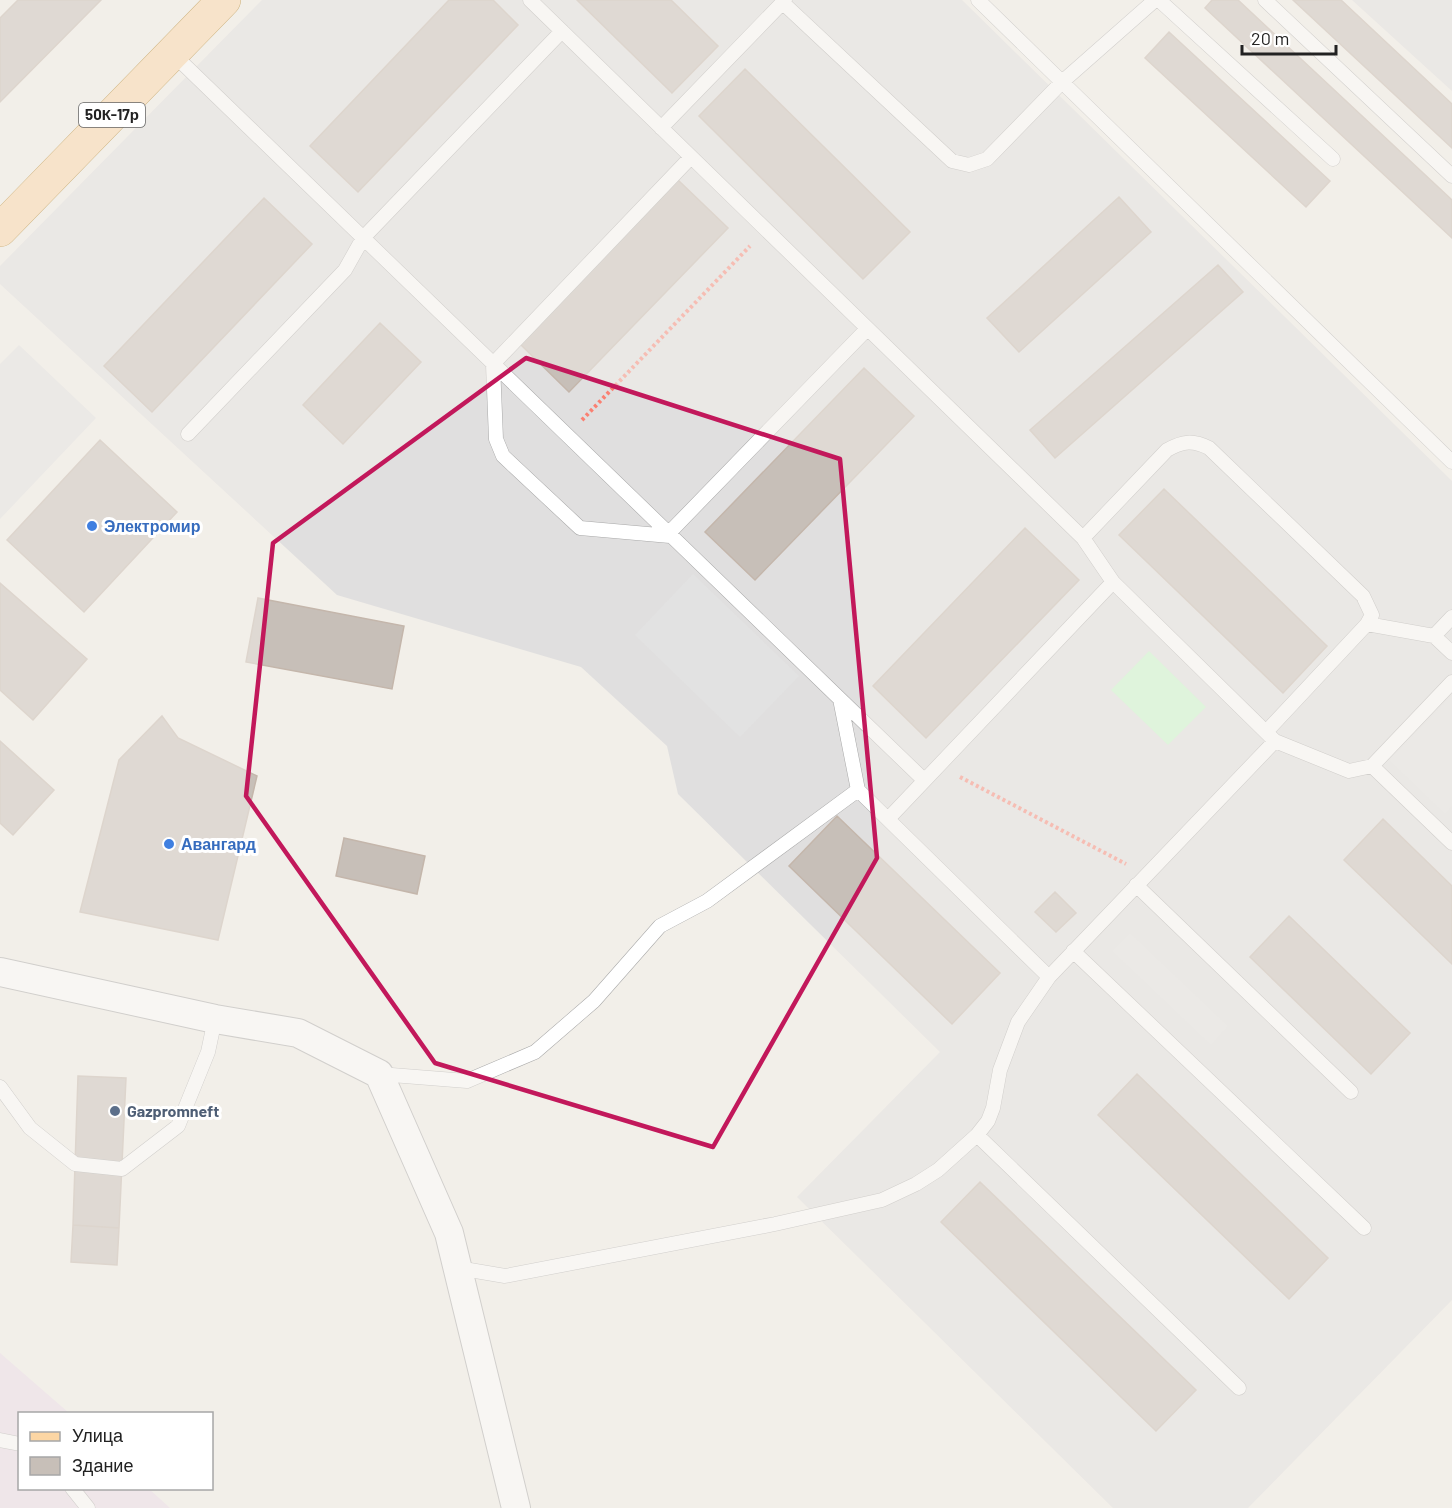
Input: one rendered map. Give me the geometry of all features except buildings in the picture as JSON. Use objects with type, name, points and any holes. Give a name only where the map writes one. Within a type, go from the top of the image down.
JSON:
[{"type":"main road","name":"50К-17р","points":[[0,230],[224,0]]},
{"type":"street","points":[[0,972],[214,1019],[298,1033],[379,1074],[449,1233],[516,1508]]},
{"type":"lane","points":[[530,0],[1083,538],[1113,582],[1270,736],[1348,771],[1371,766],[1452,682]]},
{"type":"lane","points":[[978,0],[1452,462]]},
{"type":"lane","points":[[661,128],[784,2],[952,161],[969,165],[987,159],[1062,82],[1157,0],[1333,159]]},
{"type":"lane","points":[[1265,0],[1452,176]]},
{"type":"lane","points":[[188,434],[345,270],[363,238],[562,31]]},
{"type":"lane","points":[[172,53],[924,780]]},
{"type":"lane","points":[[692,157],[493,364],[498,447],[503,456],[573,524],[588,530],[669,535],[867,329]]},
{"type":"lane","points":[[458,1268],[505,1276],[775,1224],[882,1200],[916,1184],[938,1170],[978,1135],[993,1108],[1000,1070],[1018,1022],[1048,977],[1141,880],[1270,736],[1367,624],[1372,615],[1364,596],[1209,448],[1196,442],[1180,443],[1167,450],[1083,538]]},
{"type":"lane","points":[[888,819],[1113,582]]},
{"type":"lane","points":[[1434,636],[1452,617]]},
{"type":"lane","points":[[1367,624],[1434,636],[1452,653]]},
{"type":"lane","points":[[840,699],[858,790],[1048,977]]},
{"type":"lane","points":[[1371,766],[1452,843]]},
{"type":"lane","points":[[379,1074],[467,1081],[535,1052],[594,1001],[660,926],[707,901],[858,790]]},
{"type":"lane","points":[[1141,880],[1351,1092]]},
{"type":"lane","points":[[1073,951],[1364,1228]]},
{"type":"lane","points":[[0,1088],[30,1128],[75,1164],[122,1169],[178,1126],[208,1052],[214,1019]]},
{"type":"lane","points":[[978,1135],[1239,1388]]},
{"type":"lane","points":[[0,1440],[18,1444]]},
{"type":"lane","points":[[74,1490],[88,1508]]},
{"type":"path","points":[[567,435],[766,230]]},
{"type":"path","points":[[938,766],[1141,880]]},
{"type":"highlighted area","points":[[526,358],[840,459],[877,858],[713,1147],[435,1063],[246,796],[273,543]]},
{"type":"shaded area","points":[[262,0],[962,0],[1452,481],[1452,1300],[1248,1508],[1113,1508],[797,1197],[940,1052],[678,794],[667,746],[581,667],[337,595],[0,284],[0,266]]},
{"type":"shaded area","points":[[1352,0],[1452,0],[1452,91]]},
{"type":"shaded area","points":[[19,345],[96,418],[0,519],[0,364]]},
{"type":"shaded area","points":[[693,574],[799,676],[740,737],[635,635]]},
{"type":"shaded area","points":[[1452,695],[1452,806],[1445,814],[1389,760]]},
{"type":"shaded area","points":[[1130,933],[1228,1026],[1211,1045],[1112,951]]},
{"type":"shaded area","points":[[0,1353],[68,1412],[18,1412],[18,1490],[150,1490],[170,1508],[0,1508]]},
{"type":"green space","points":[[1149,651],[1206,707],[1168,745],[1111,690]]},
{"type":"place","name":"Электромир","points":[[92,526]]},
{"type":"place","name":"Авангард","points":[[169,844]]},
{"type":"place","name":"Gazpromneft","points":[[115,1111]]}]
